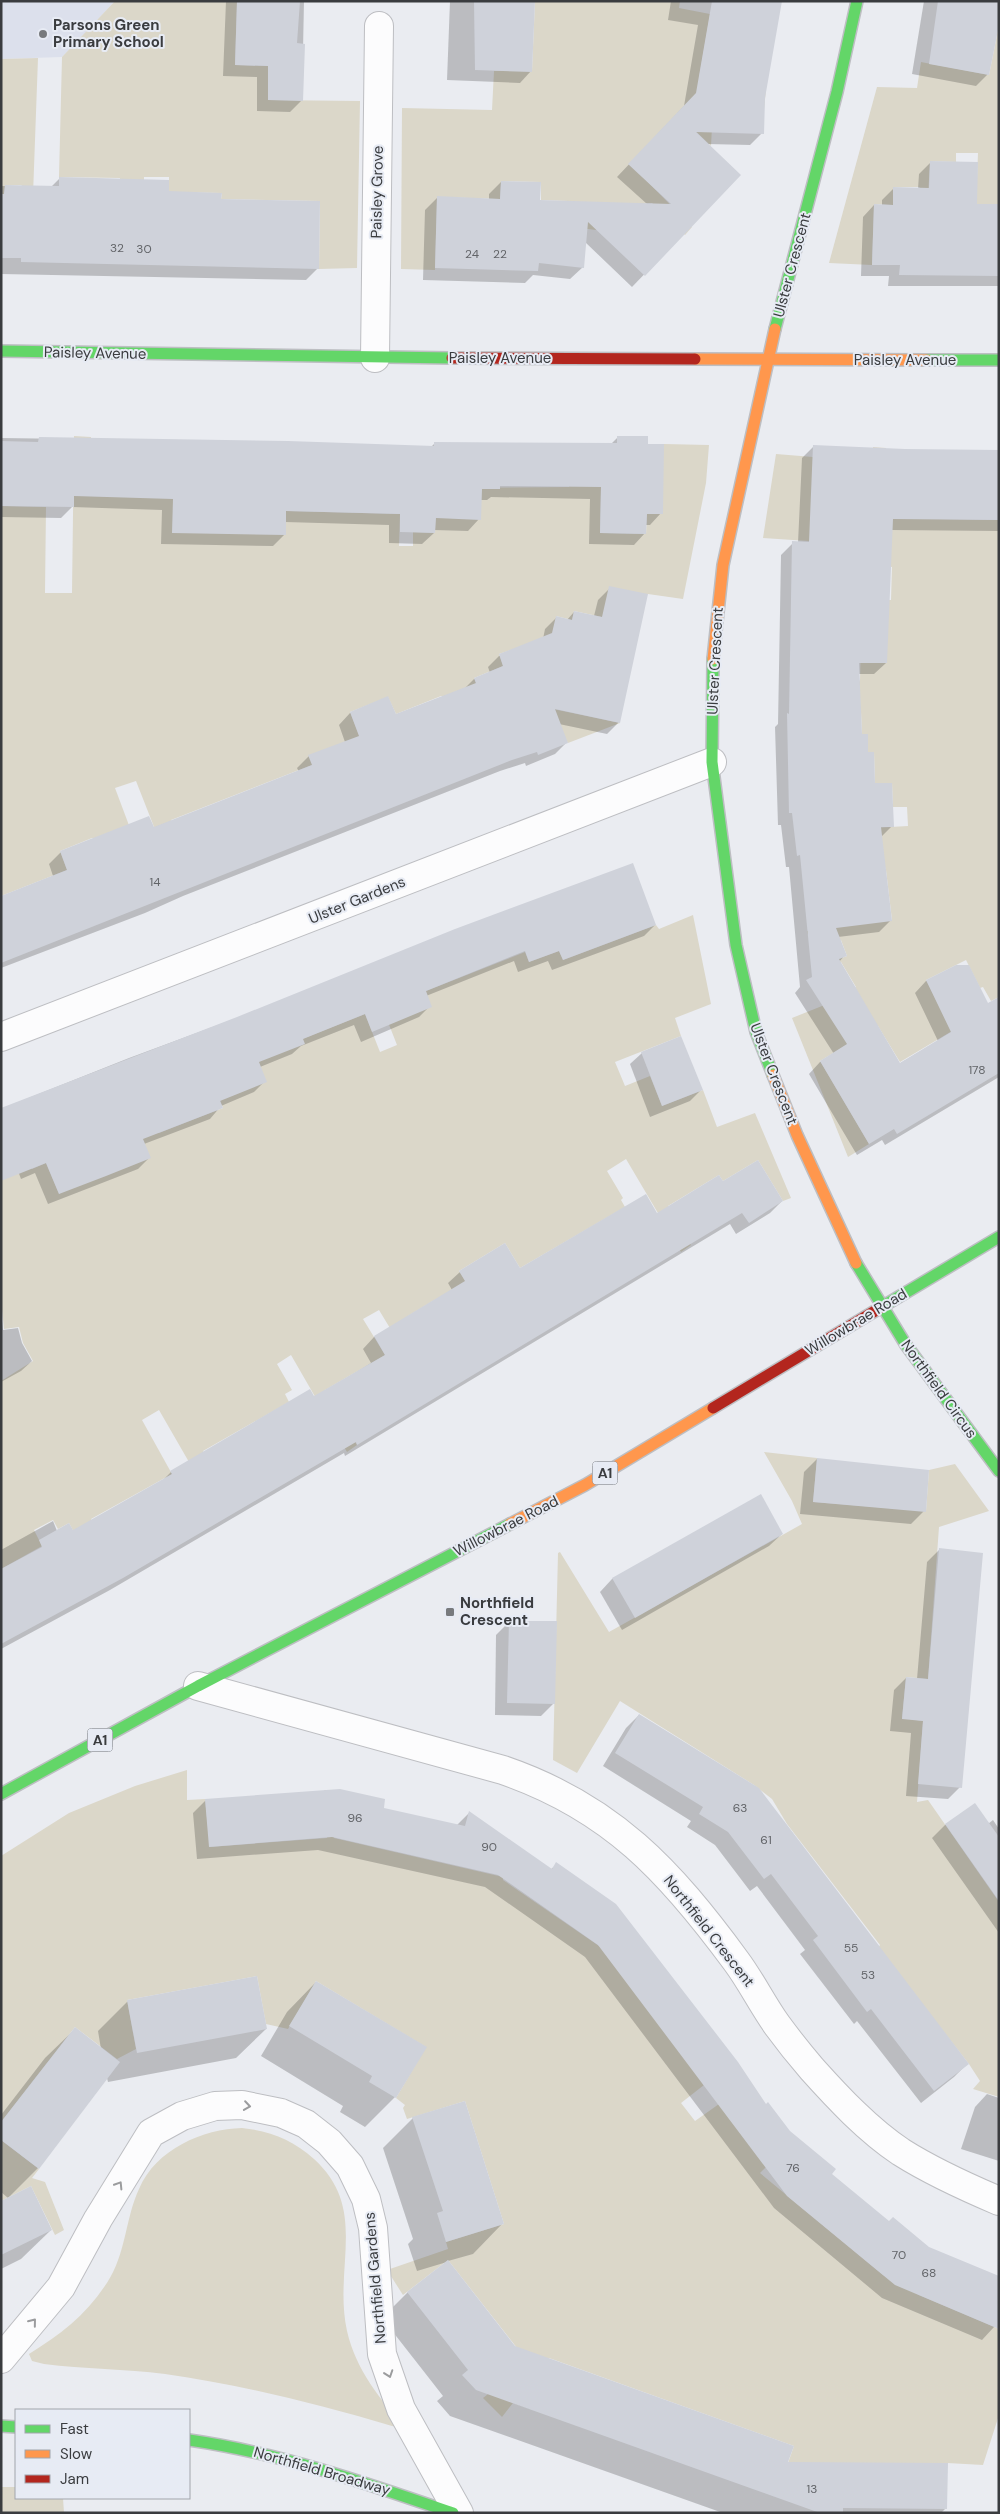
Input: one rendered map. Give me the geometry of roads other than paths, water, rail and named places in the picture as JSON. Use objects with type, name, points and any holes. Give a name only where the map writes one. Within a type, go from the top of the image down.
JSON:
[{"type":"street","name":"Ulster Crescent","points":[[857,1],[837,92],[767,360],[723,565],[715,630],[711,689],[712,762],[736,945],[756,1032],[796,1135],[853,1258],[881,1306]]},
{"type":"street","name":"Paisley Grove","points":[[375,358],[379,26]]},
{"type":"street","name":"Paisley Avenue","points":[[1,351],[375,358],[999,360]]},
{"type":"street","name":"Ulster Gardens","points":[[1,1037],[712,762]]},
{"type":"street","name":"Willowbrae Road","points":[[1,1794],[198,1686],[584,1485],[999,1237]]},
{"type":"street","name":"Northfield Circus","points":[[881,1306],[906,1345],[999,1471]]},
{"type":"street","name":"Northfield Crescent","points":[[198,1686],[504,1770],[550,1788],[597,1815],[639,1848],[681,1890],[737,1962],[776,2024],[813,2070],[861,2118],[900,2151],[944,2176],[999,2201]]},
{"type":"street","name":"Northfield Gardens","points":[[1,2359],[61,2287],[98,2219],[151,2133],[182,2116],[215,2106],[242,2105],[281,2113],[306,2124],[329,2142],[350,2166],[366,2198],[373,2228],[382,2354],[400,2409],[460,2513]]},
{"type":"street","points":[[1,2426],[15,2427]]},
{"type":"street","name":"Northfield Broadway","points":[[190,2440],[275,2455],[345,2476],[453,2513]]},
{"type":"place","name":"Parsons Green Primary School","points":[[43,34]]},
{"type":"place","name":"Northfield Crescent","points":[[450,1612]]}]
